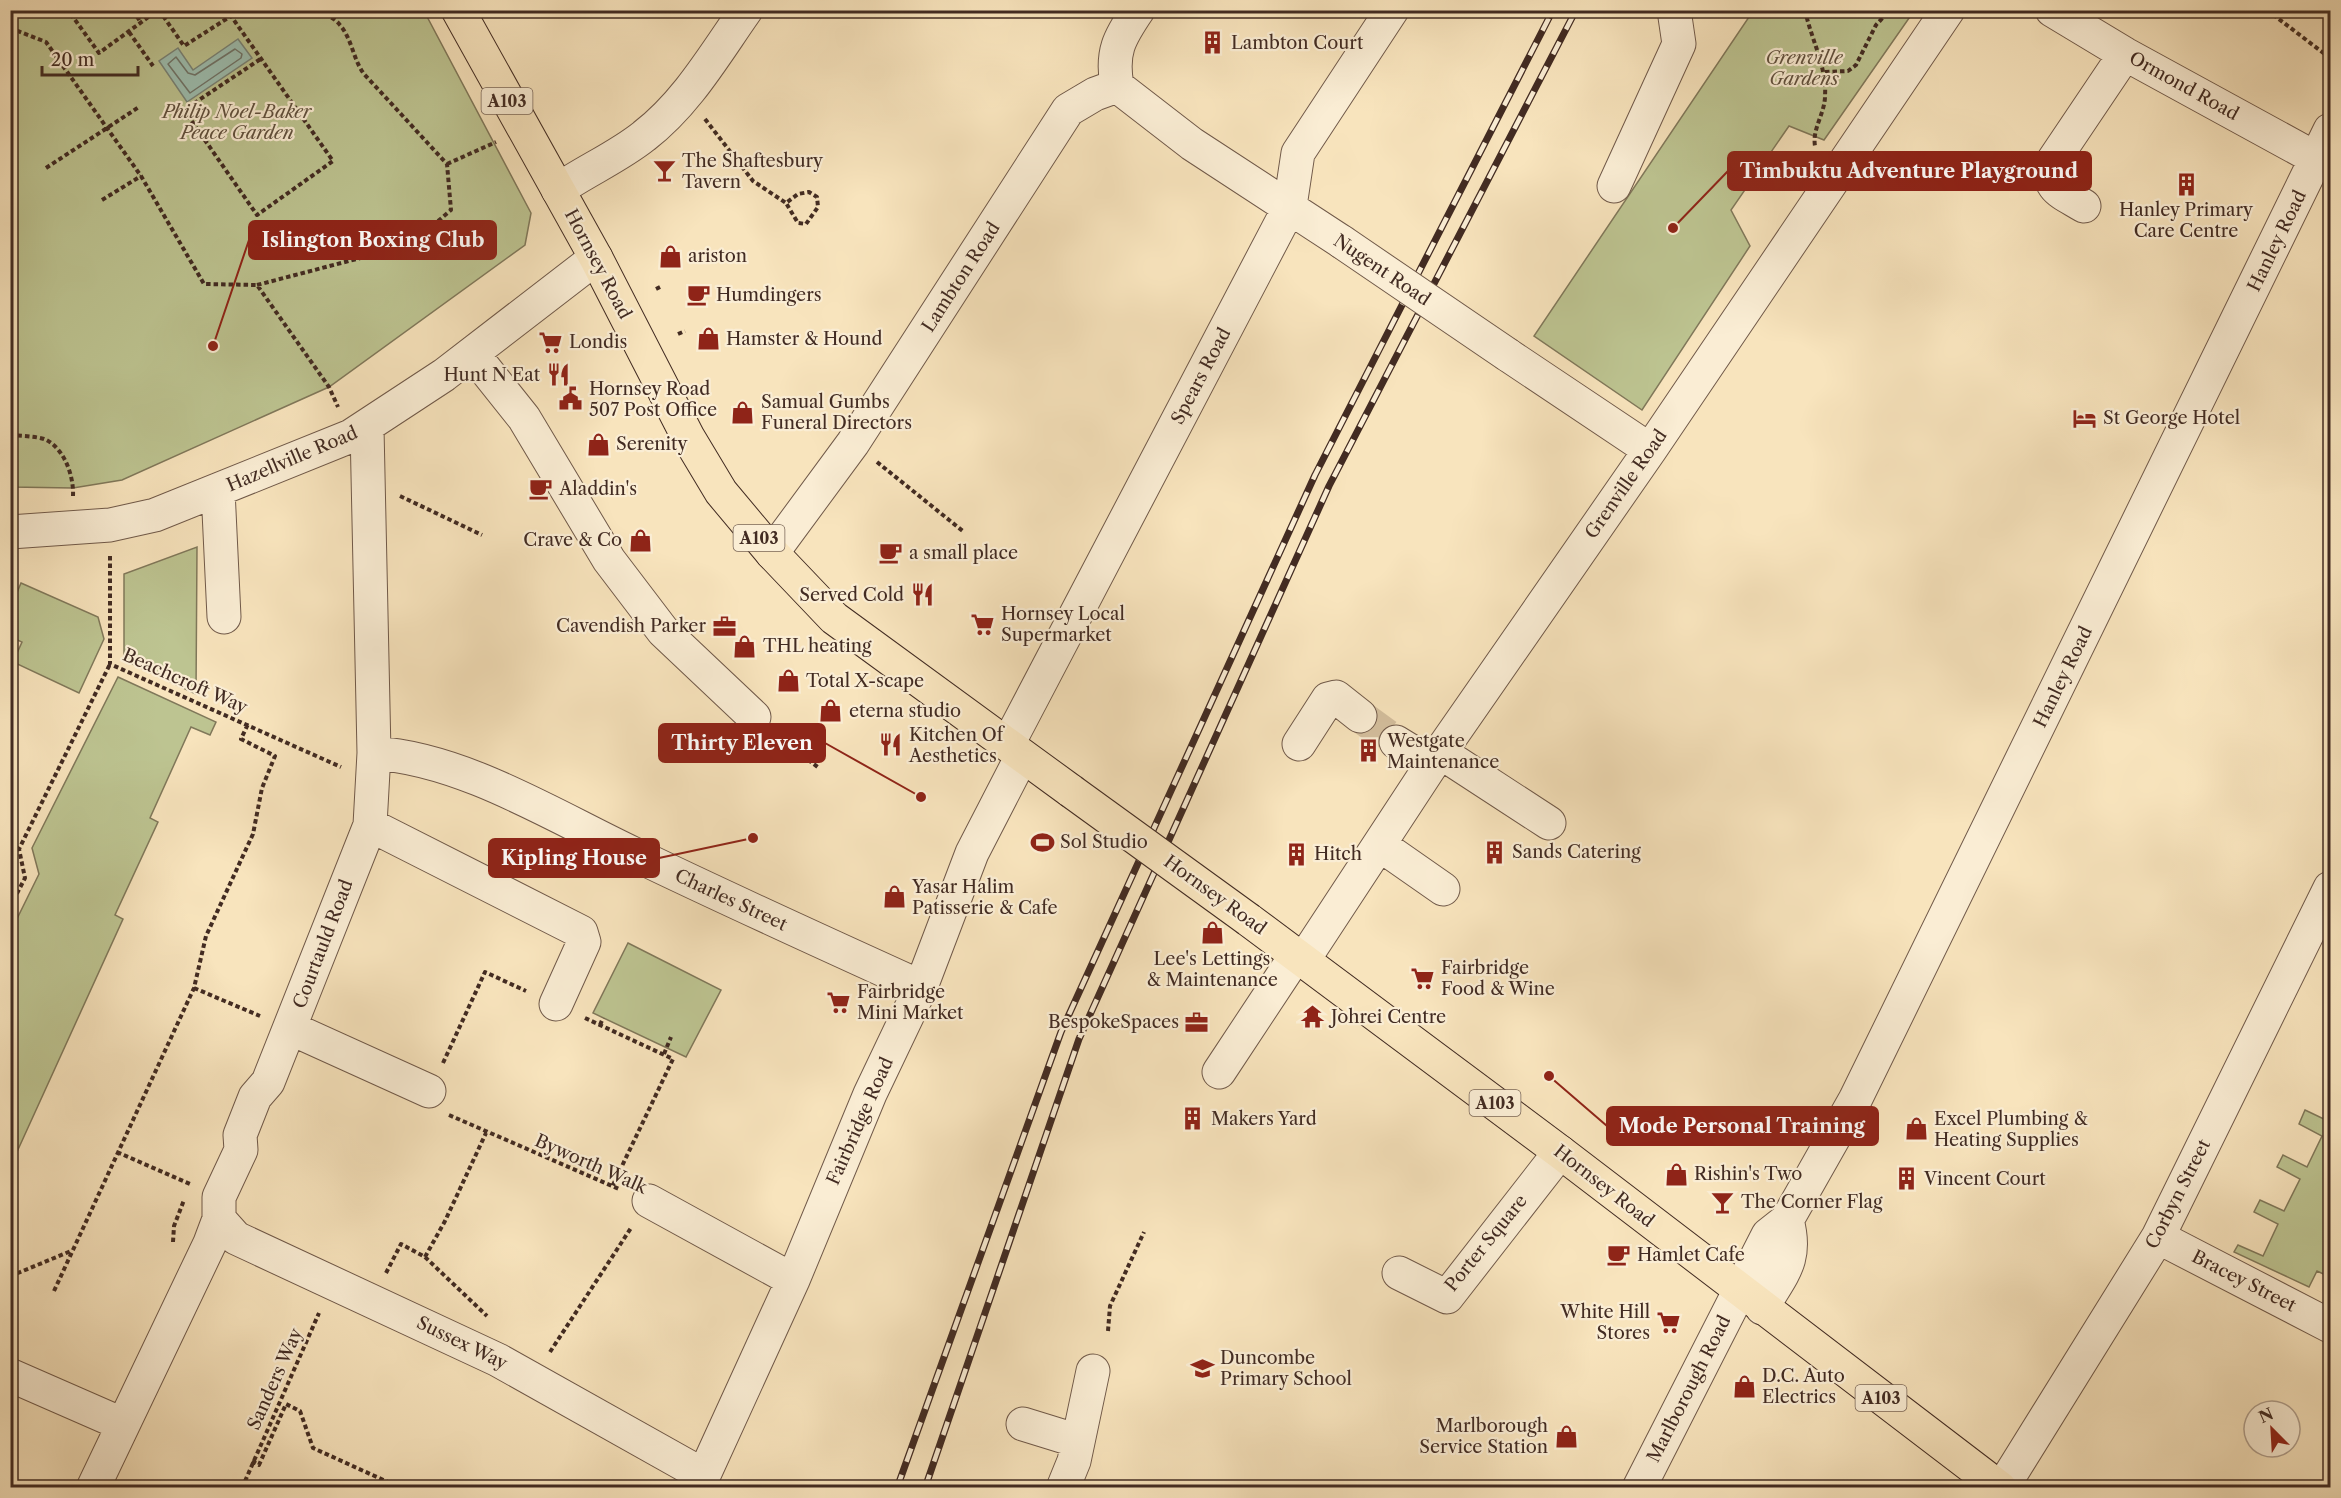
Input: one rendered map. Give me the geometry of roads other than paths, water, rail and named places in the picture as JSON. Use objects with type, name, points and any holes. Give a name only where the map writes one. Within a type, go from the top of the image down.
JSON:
[{"type":"main road","name":"A103","points":[[458,10],[558,190]]},
{"type":"main road","name":"Hornsey Road","points":[[558,190],[596,258],[688,437],[721,492],[772,553],[834,618],[1300,956],[2001,1488]]},
{"type":"street","points":[[558,190],[643,137],[685,96],[746,10]]},
{"type":"street","points":[[1117,86],[1113,65],[1120,37],[1138,10]]},
{"type":"street","name":"Spears Road","points":[[1015,750],[1290,206],[1298,153],[1392,10]]},
{"type":"street","points":[[1614,186],[1679,44],[1674,10]]},
{"type":"street","name":"Grenville Road","points":[[1219,1072],[1380,845],[1436,758],[1650,450],[1948,10]]},
{"type":"street","name":"Ormond Road","points":[[2052,10],[2125,54],[2324,145]]},
{"type":"street","points":[[2084,206],[2055,188],[2050,182],[2049,174],[2053,161],[2125,54]]},
{"type":"street","name":"Nugent Road","points":[[1117,86],[1192,144],[1290,206],[1650,450]]},
{"type":"street","name":"Lambton Road","points":[[772,553],[853,443],[1068,110],[1095,94],[1117,86]]},
{"type":"street","name":"Hanley Road","points":[[1750,1299],[1768,1235],[1787,1220],[1855,1100],[2324,145]]},
{"type":"street","name":"Hazellville Road","points":[[10,532],[110,525],[155,515],[359,432],[473,354],[596,258]]},
{"type":"street","points":[[473,354],[524,418],[609,560],[663,631],[754,717]]},
{"type":"street","name":"Courtauld Road","points":[[93,1488],[219,1219],[219,1197],[241,1150],[240,1135],[255,1097],[268,1082],[370,825],[374,768],[368,479],[359,432]]},
{"type":"street","points":[[218,490],[224,617]]},
{"type":"street","points":[[1299,744],[1328,699],[1336,698],[1360,716]]},
{"type":"street","points":[[1396,741],[1436,758],[1549,823]]},
{"type":"street","name":"Fairbridge Road","points":[[701,1481],[793,1280],[870,1094],[921,987],[972,853],[1015,750]]},
{"type":"street","name":"Charles Street","points":[[374,768],[410,756],[435,763],[501,790],[747,908],[921,987]]},
{"type":"street","points":[[370,825],[581,932],[584,942],[556,1005]]},
{"type":"street","points":[[1380,845],[1443,889]]},
{"type":"street","name":"Corbyn Street","points":[[2001,1488],[2158,1237],[2331,888]]},
{"type":"street","points":[[290,1028],[429,1091]]},
{"type":"street","name":"Porter Square","points":[[1399,1273],[1447,1297],[1560,1152]]},
{"type":"street","points":[[649,1201],[793,1280]]},
{"type":"street","name":"Sussex Way","points":[[219,1219],[236,1238],[373,1300],[532,1379],[701,1481]]},
{"type":"street","name":"Bracey Street","points":[[2158,1237],[2331,1326]]},
{"type":"street","name":"Marlborough Road","points":[[1639,1488],[1750,1299]]},
{"type":"street","points":[[1063,1488],[1074,1461],[1092,1371]]},
{"type":"street","points":[[10,1375],[122,1424]]},
{"type":"street","points":[[1023,1425],[1078,1441]]},
{"type":"water","points":[[238,39],[252,58],[187,102],[159,61],[178,48],[193,70]]},
{"type":"tunnel","points":[[1360,716],[1396,742]]},
{"type":"railway","points":[[897,1488],[1061,1032],[1315,475],[1553,10]]},
{"type":"railway","points":[[925,1488],[1079,1039],[1329,486],[1576,10]]},
{"type":"place","name":"Lambton Court","points":[[1213,43]]},
{"type":"place","name":"The Shaftesbury Tavern","points":[[664,171]]},
{"type":"place","name":"Hanley Primary Care Centre","points":[[2186,184]]},
{"type":"place","name":"Timbuktu Adventure Playground","points":[[1673,228]]},
{"type":"place","name":"ariston","points":[[670,256]]},
{"type":"place","name":"Humdingers","points":[[698,295]]},
{"type":"place","name":"Hamster & Hound","points":[[708,339]]},
{"type":"place","name":"Londis","points":[[551,342]]},
{"type":"place","name":"Islington Boxing Club","points":[[213,346]]},
{"type":"place","name":"Hunt N Eat","points":[[558,375]]},
{"type":"place","name":"Hornsey Road 507 Post Office","points":[[571,399]]},
{"type":"place","name":"Samual Gumbs Funeral Directors","points":[[743,412]]},
{"type":"place","name":"St George Hotel","points":[[2085,418]]},
{"type":"place","name":"Serenity","points":[[598,444]]},
{"type":"place","name":"Aladdin's","points":[[541,489]]},
{"type":"place","name":"Crave & Co","points":[[640,540]]},
{"type":"place","name":"a small place","points":[[891,553]]},
{"type":"place","name":"Served Cold","points":[[922,595]]},
{"type":"place","name":"Hornsey Local Supermarket","points":[[983,624]]},
{"type":"place","name":"Cavendish Parker","points":[[724,626]]},
{"type":"place","name":"THL heating","points":[[745,646]]},
{"type":"place","name":"Total X-scape","points":[[788,681]]},
{"type":"place","name":"eterna studio","points":[[831,711]]},
{"type":"place","name":"Kitchen Of Aesthetics","points":[[891,745]]},
{"type":"place","name":"Westgate Maintenance","points":[[1369,751]]},
{"type":"place","name":"Thirty Eleven","points":[[921,797]]},
{"type":"place","name":"Kipling House","points":[[753,838]]},
{"type":"place","name":"Sol Studio","points":[[1042,842]]},
{"type":"place","name":"Sands Catering","points":[[1494,852]]},
{"type":"place","name":"Hitch","points":[[1296,854]]},
{"type":"place","name":"Yasar Halim Patisserie & Cafe","points":[[894,897]]},
{"type":"place","name":"Lee's Lettings & Maintenance","points":[[1212,933]]},
{"type":"place","name":"Fairbridge Food & Wine","points":[[1423,978]]},
{"type":"place","name":"Fairbridge Mini Market","points":[[839,1002]]},
{"type":"place","name":"Johrei Centre","points":[[1313,1017]]},
{"type":"place","name":"BespokeSpaces","points":[[1197,1022]]},
{"type":"place","name":"Mode Personal Training","points":[[1549,1076]]},
{"type":"place","name":"Makers Yard","points":[[1193,1119]]},
{"type":"place","name":"Excel Plumbing & Heating Supplies","points":[[1916,1129]]},
{"type":"place","name":"Rishin's Two","points":[[1676,1174]]},
{"type":"place","name":"Vincent Court","points":[[1906,1179]]},
{"type":"place","name":"The Corner Flag","points":[[1723,1202]]},
{"type":"place","name":"Hamlet Cafe","points":[[1619,1255]]},
{"type":"place","name":"White Hill Stores","points":[[1668,1322]]},
{"type":"place","name":"Duncombe Primary School","points":[[1202,1368]]},
{"type":"place","name":"D.C. Auto Electrics","points":[[1744,1386]]},
{"type":"place","name":"Marlborough Service Station","points":[[1566,1436]]},
{"type":"park label","name":"Grenville Gardens","points":[[1804,68]]},
{"type":"park label","name":"Philip Noel-Baker Peace Garden","points":[[237,122]]}]
